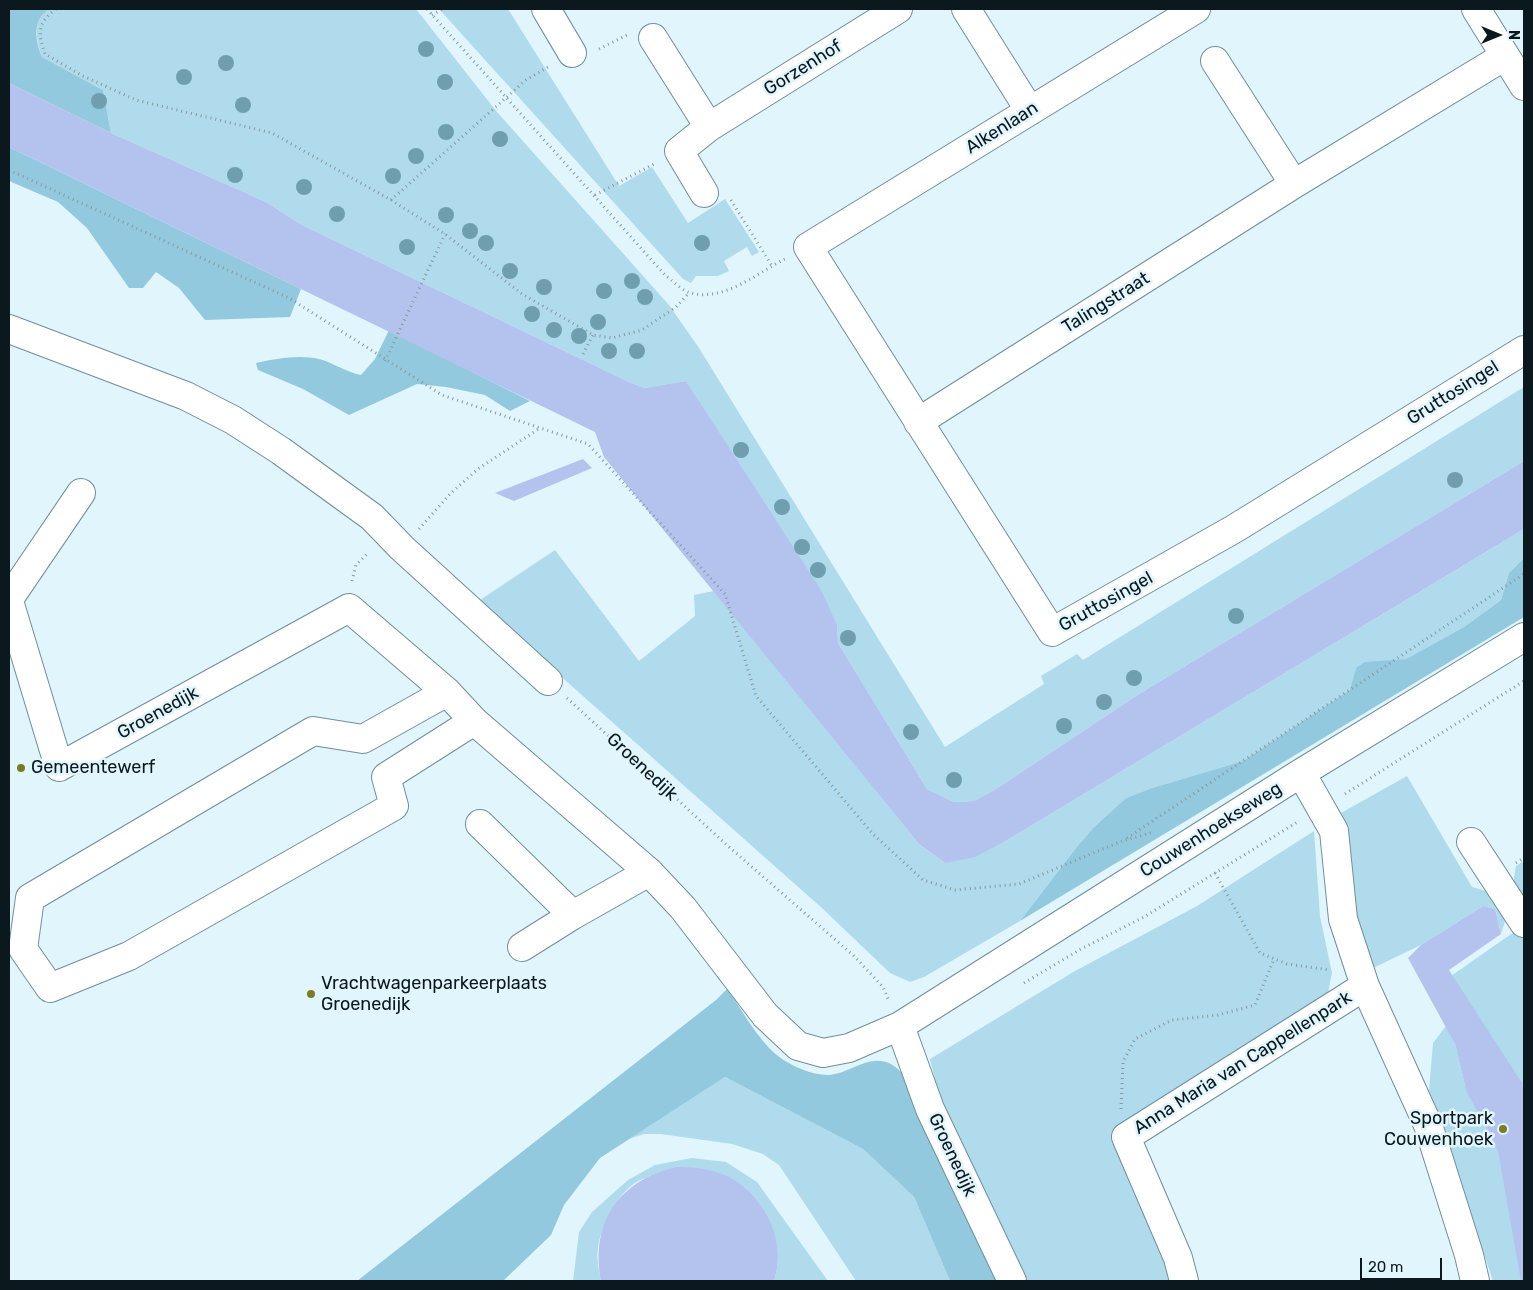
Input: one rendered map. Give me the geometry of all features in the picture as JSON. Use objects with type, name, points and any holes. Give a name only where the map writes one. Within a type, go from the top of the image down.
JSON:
[{"type":"street","points":[[546,9],[572,53]]},
{"type":"street","name":"Gorzenhof","points":[[679,151],[709,127],[898,9]]},
{"type":"street","points":[[966,9],[1030,111]]},
{"type":"street","name":"Alkenlaan","points":[[808,247],[1196,9]]},
{"type":"street","points":[[1476,9],[1524,86]]},
{"type":"street","points":[[653,38],[709,127]]},
{"type":"street","name":"Talingstraat","points":[[918,422],[1294,184],[1505,56]]},
{"type":"street","points":[[1215,61],[1294,184]]},
{"type":"street","points":[[679,151],[704,193]]},
{"type":"street","name":"Gruttosingel","points":[[808,247],[1052,632],[1234,529],[1524,350]]},
{"type":"street","points":[[11,330],[186,396],[233,420],[281,451],[372,517],[402,548],[548,681]]},
{"type":"street","points":[[9,600],[81,493]]},
{"type":"street","name":"Groenedijk","points":[[9,600],[59,767],[350,608]]},
{"type":"street","points":[[350,608],[447,692],[474,721],[649,872],[683,908],[765,1015],[798,1046],[823,1053],[849,1048],[900,1026]]},
{"type":"street","name":"Couwenhoekseweg","points":[[900,1026],[1301,773],[1524,637]]},
{"type":"street","points":[[363,739],[386,777],[394,806],[129,956],[50,988],[23,949],[30,898],[313,732],[363,739],[447,692]]},
{"type":"street","points":[[386,777],[474,721]]},
{"type":"street","name":"Anna Maria van Cappellenpark","points":[[1301,773],[1334,831],[1343,919],[1365,986],[1428,1125],[1470,1255],[1476,1281]]},
{"type":"street","points":[[480,824],[573,915]]},
{"type":"street","points":[[1471,842],[1524,923]]},
{"type":"street","points":[[522,948],[573,915],[649,872]]},
{"type":"street","name":"Anna Maria van Cappellenpark","points":[[1184,1281],[1178,1258],[1126,1137],[1365,986]]},
{"type":"street","name":"Groenedijk","points":[[900,1026],[930,1109],[1012,1281]]},
{"type":"path","points":[[56,9],[42,23],[40,38],[45,54],[83,76],[136,100],[272,133],[391,200],[445,234],[522,294],[593,335],[612,338],[642,330],[676,307],[689,293]]},
{"type":"path","points":[[427,9],[665,275],[689,293],[708,295],[734,287],[808,247]]},
{"type":"path","points":[[432,15],[442,9]]},
{"type":"path","points":[[391,200],[526,80],[572,53],[596,51],[634,31],[653,38]]},
{"type":"path","points":[[595,195],[679,151]]},
{"type":"path","points":[[9,170],[289,298],[442,395],[588,444],[724,594],[756,696],[873,834],[922,880],[955,890],[1019,884],[1122,841],[1142,834],[1163,830],[1176,834],[1185,847]]},
{"type":"path","points":[[704,193],[730,197],[772,266]]},
{"type":"path","points":[[385,360],[445,234]]},
{"type":"path","points":[[583,354],[593,335]]},
{"type":"path","points":[[402,548],[452,493],[478,469],[540,428]]},
{"type":"path","points":[[350,608],[352,580],[356,565],[371,550],[372,517]]},
{"type":"path","points":[[1122,841],[1524,574]]},
{"type":"path","name":"Groenedijk","points":[[548,681],[729,847],[854,956],[883,987],[900,1026]]},
{"type":"path","points":[[1016,988],[1081,949],[1144,918],[1524,681]]},
{"type":"path","points":[[1215,873],[1260,952],[1286,964],[1329,970],[1340,975],[1332,987],[1338,1004]]},
{"type":"path","points":[[1135,1131],[1120,1107],[1123,1062],[1135,1039],[1172,1020],[1218,1015],[1256,1005],[1274,959]]},
{"type":"shaded area","points":[[9,9],[49,9],[40,19],[36,31],[42,57],[103,90],[111,133],[9,83]]},
{"type":"shaded area","points":[[49,9],[416,9],[497,112],[669,305],[699,348],[945,747],[1044,684],[1041,676],[1077,654],[1083,660],[1524,387],[1524,461],[1139,694],[996,789],[974,801],[954,802],[927,789],[838,643],[837,625],[686,381],[644,388],[629,382],[302,225],[266,202],[111,133],[103,90],[42,57],[37,31],[40,19]]},
{"type":"shaded area","points":[[439,9],[508,9],[619,186],[652,167],[688,223],[725,199],[759,252],[752,256],[747,247],[724,261],[729,271],[718,276],[696,276],[691,283],[683,279]]},
{"type":"shaded area","points":[[9,83],[111,133],[266,202],[302,225],[629,382],[644,388],[686,381],[821,590],[837,625],[838,643],[927,789],[954,802],[974,801],[996,789],[1139,694],[1524,461],[1524,529],[1009,839],[975,857],[945,863],[919,844],[604,457],[595,432],[9,147]]},
{"type":"shaded area","points":[[9,147],[301,289],[290,317],[205,320],[179,288],[156,272],[143,288],[129,288],[87,228],[58,202],[9,181]]},
{"type":"shaded area","points":[[389,330],[530,401],[510,411],[485,395],[446,387],[417,384],[349,415],[303,389],[258,370],[256,363],[292,357],[307,357],[326,361],[361,375],[375,359]]},
{"type":"shaded area","points":[[583,459],[592,468],[514,501],[495,493]]},
{"type":"shaded area","points":[[1524,529],[1524,558],[1509,573],[1501,600],[1464,627],[1406,659],[1356,668],[1351,690],[1243,761],[1152,788],[1126,798],[1094,827],[1020,921],[924,977],[910,982],[890,973],[823,909],[477,602],[555,550],[639,661],[695,616],[694,595],[714,591],[919,844],[945,863],[1009,839]]},
{"type":"shaded area","points":[[1524,558],[1524,617],[1020,921],[1094,827],[1126,798],[1152,788],[1243,761],[1350,690],[1356,668],[1365,662],[1406,659],[1464,627],[1501,600],[1509,573]]},
{"type":"shaded area","points":[[1407,776],[1472,887],[1496,894],[1507,915],[1501,934],[1495,909],[1483,906],[1421,945],[1373,968],[1357,935],[1350,848],[1341,813]]},
{"type":"shaded area","points":[[1314,831],[1320,916],[1332,973],[1327,998],[1120,1147],[1171,1281],[1017,1281],[941,1105],[930,1059],[1075,971],[1197,906]]},
{"type":"shaded area","points":[[1524,861],[1524,903],[1512,889],[1516,866]]},
{"type":"shaded area","points":[[1483,906],[1495,909],[1501,934],[1449,970],[1522,1083],[1524,1096],[1524,1281],[1521,1281],[1498,1151],[1466,1090],[1455,1044],[1408,958],[1421,945]]},
{"type":"shaded area","name":"Sportpark Couwenhoek","points":[[1524,925],[1524,1281],[1493,1281],[1429,1090],[1433,1043],[1446,1026],[1455,1044],[1466,1090],[1451,976]]},
{"type":"shaded area","points":[[727,989],[770,1049],[795,1066],[809,1072],[828,1075],[836,1074],[867,1062],[883,1061],[894,1066],[909,1080],[1002,1281],[950,1281],[914,1197],[863,1149],[725,1077],[600,1158],[564,1205],[551,1235],[503,1281],[357,1281],[716,1000]]},
{"type":"shaded area","points":[[725,1077],[863,1149],[914,1197],[950,1281],[856,1281],[779,1165],[763,1154],[732,1144],[661,1134],[644,1134],[629,1139]]},
{"type":"shaded area","points":[[692,1158],[726,1162],[757,1182],[828,1281],[774,1281],[778,1251],[770,1222],[753,1196],[742,1186],[729,1178],[715,1175],[656,1177],[637,1181],[621,1196],[603,1228],[597,1251],[601,1281],[573,1281],[579,1232],[592,1212],[628,1180],[655,1165]]},
{"type":"shaded area","points":[[677,1167],[703,1169],[727,1176],[752,1194],[770,1220],[775,1235],[778,1250],[778,1266],[774,1281],[601,1281],[600,1240],[605,1222],[613,1207],[625,1193],[639,1182],[657,1173]]},
{"type":"place","name":"Gemeentewerf","points":[[21,768]]},
{"type":"place","name":"Vrachtwagenparkeerplaats Groenedijk","points":[[311,994]]},
{"type":"place","name":"Sportpark Couwenhoek","points":[[1503,1129]]}]
